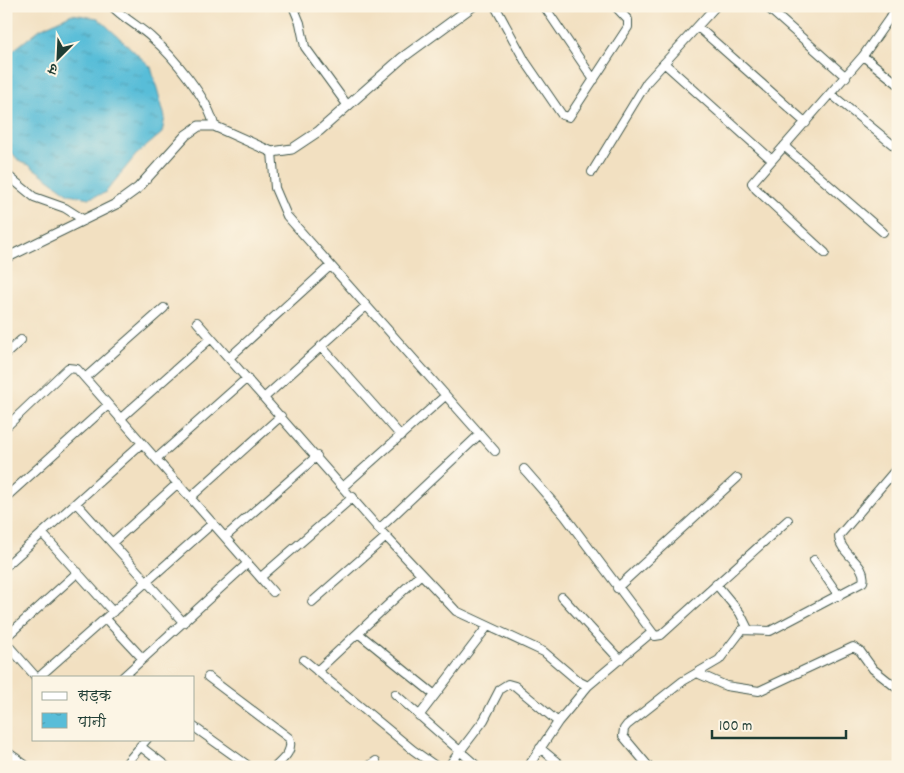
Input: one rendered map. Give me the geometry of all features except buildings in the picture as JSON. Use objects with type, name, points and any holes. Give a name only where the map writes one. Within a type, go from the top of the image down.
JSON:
[{"type":"street","points":[[112,6],[154,39],[166,53],[208,105],[214,126]]},
{"type":"street","points":[[293,6],[300,23],[305,47],[348,106]]},
{"type":"street","points":[[6,258],[128,196],[192,129],[205,124],[214,126],[272,152],[292,149],[306,141],[402,58],[473,6]]},
{"type":"street","points":[[495,6],[525,61],[562,114],[569,117],[629,24],[616,6]]},
{"type":"street","points":[[544,6],[594,80]]},
{"type":"street","points":[[592,172],[647,82],[716,6]]},
{"type":"street","points":[[766,6],[846,77]]},
{"type":"street","points":[[825,252],[753,186],[754,179],[846,77],[863,56],[895,9]]},
{"type":"street","points":[[698,27],[806,122]]},
{"type":"street","points":[[863,56],[898,84]]},
{"type":"street","points":[[664,63],[772,160]]},
{"type":"street","points":[[831,94],[898,149]]},
{"type":"street","points":[[784,146],[883,232]]},
{"type":"street","points":[[272,152],[275,188],[284,210],[330,266],[495,451]]},
{"type":"street","points":[[6,174],[34,197],[65,208],[84,220]]},
{"type":"street","points":[[229,358],[330,266]]},
{"type":"street","points":[[265,398],[366,306]]},
{"type":"street","points":[[85,378],[164,308]]},
{"type":"street","points":[[196,322],[344,486],[386,537],[456,612],[544,652],[578,681],[588,686]]},
{"type":"street","points":[[120,419],[211,338]]},
{"type":"street","points":[[6,354],[21,340]]},
{"type":"street","points":[[321,346],[401,436]]},
{"type":"street","points":[[6,427],[68,368],[77,369],[273,592]]},
{"type":"street","points":[[157,458],[247,378]]},
{"type":"street","points":[[344,486],[445,396]]},
{"type":"street","points":[[7,496],[108,405]]},
{"type":"street","points":[[191,497],[281,416]]},
{"type":"street","points":[[379,529],[480,434]]},
{"type":"street","points":[[6,566],[142,443]]},
{"type":"street","points":[[225,537],[317,456]]},
{"type":"street","points":[[649,767],[623,736],[624,729],[683,681],[719,660],[742,630],[770,630],[859,586],[864,577],[840,544],[839,536],[898,467]]},
{"type":"street","points":[[524,469],[565,516],[651,634],[658,637],[788,520]]},
{"type":"street","points":[[617,588],[737,478]]},
{"type":"street","points":[[112,543],[178,483]]},
{"type":"street","points":[[261,577],[352,497]]},
{"type":"street","points":[[76,503],[184,622]]},
{"type":"street","points":[[39,676],[213,523]]},
{"type":"street","points":[[42,533],[113,612]]},
{"type":"street","points":[[312,602],[386,537]]},
{"type":"street","points":[[814,560],[839,596]]},
{"type":"street","points":[[129,675],[143,659],[248,563]]},
{"type":"street","points":[[6,637],[78,572]]},
{"type":"street","points":[[317,671],[421,574]]},
{"type":"street","points":[[716,584],[744,620],[748,629]]},
{"type":"street","points":[[562,597],[620,660]]},
{"type":"street","points":[[106,619],[143,659]]},
{"type":"street","points":[[419,716],[488,627]]},
{"type":"street","points":[[358,633],[435,695]]},
{"type":"street","points":[[528,767],[558,722],[588,686],[651,634]]},
{"type":"street","points":[[6,643],[37,676]]},
{"type":"street","points":[[697,673],[726,686],[759,690],[853,647],[860,651],[873,669],[898,689]]},
{"type":"street","points":[[304,660],[413,750],[437,767]]},
{"type":"street","points":[[208,677],[289,738],[291,743],[289,752],[275,767]]},
{"type":"street","points":[[448,767],[484,720],[500,689],[508,684],[515,686],[558,722]]},
{"type":"street","points":[[395,694],[478,767]]},
{"type":"street","points":[[195,728],[250,767]]},
{"type":"street","points":[[123,767],[145,740]]},
{"type":"street","points":[[140,746],[167,767]]},
{"type":"street","points":[[540,748],[564,767]]},
{"type":"street","points":[[6,751],[28,767]]},
{"type":"street","points":[[6,767],[16,758]]},
{"type":"street","points":[[368,767],[376,761]]},
{"type":"water","points":[[72,14],[98,18],[151,67],[165,117],[162,133],[136,155],[105,193],[89,198],[69,194],[29,165],[20,162],[6,146],[6,56],[40,29]]}]
